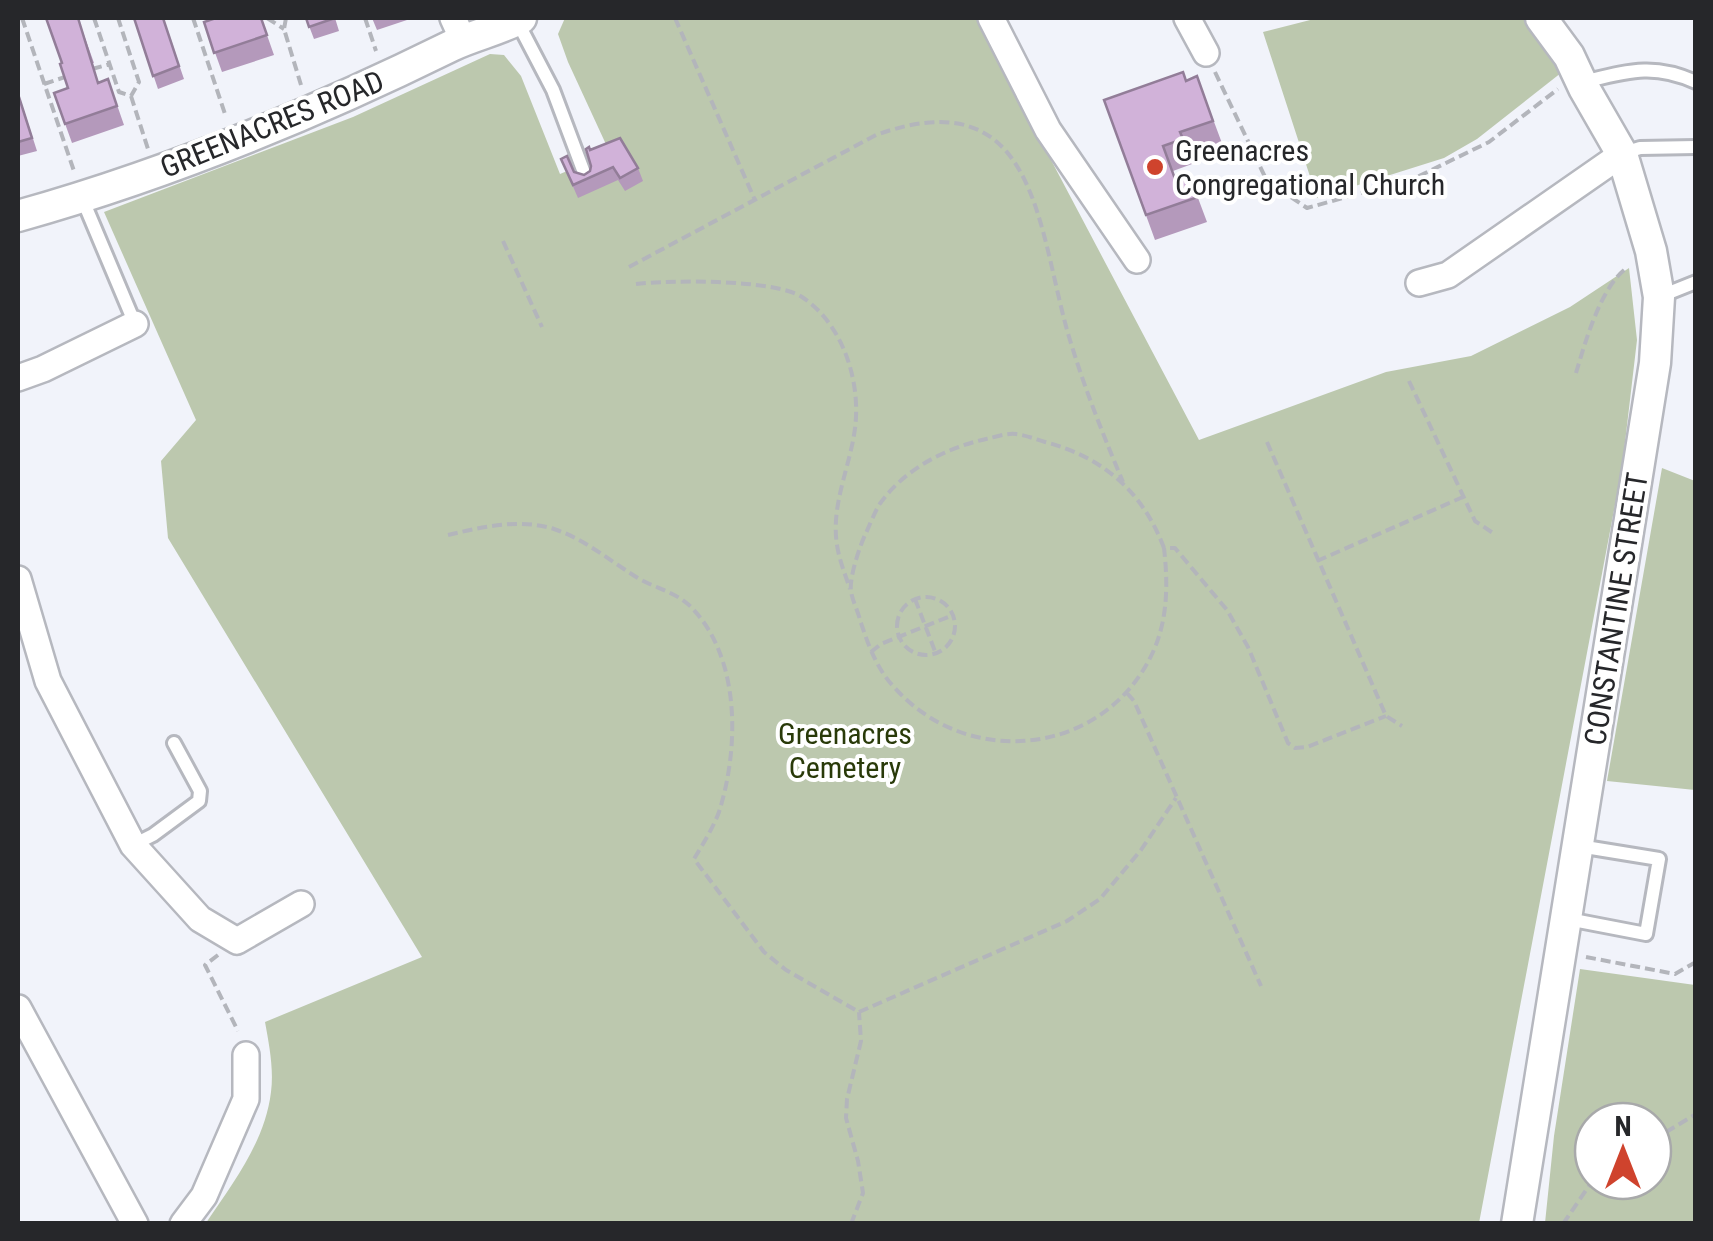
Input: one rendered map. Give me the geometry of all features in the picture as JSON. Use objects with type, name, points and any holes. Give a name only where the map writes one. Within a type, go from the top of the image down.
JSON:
[{"type":"street","points":[[991,18],[1048,130],[1137,260]]},
{"type":"street","points":[[1187,18],[1206,54]]},
{"type":"street","name":"CONSTANTINE STREET","points":[[1517,1224],[1655,364],[1659,297],[1651,251],[1622,154],[1585,78],[1541,18]]},
{"type":"street","name":"GREENACRES ROAD","points":[[18,216],[82,198],[309,114],[385,79],[458,29],[519,19]]},
{"type":"street","points":[[1419,283],[1448,275],[1622,154]]},
{"type":"street","points":[[18,378],[135,324]]},
{"type":"street","points":[[18,579],[48,681],[133,845],[200,919],[237,941],[301,904]]},
{"type":"street","points":[[18,1008],[135,1224]]},
{"type":"street","points":[[183,1224],[204,1196],[246,1100],[246,1055]]},
{"type":"lane","points":[[519,19],[553,90],[586,178]]},
{"type":"lane","points":[[1585,78],[1632,70],[1674,72],[1696,82]]},
{"type":"lane","points":[[1622,154],[1640,148],[1696,147]]},
{"type":"lane","points":[[82,198],[135,324]]},
{"type":"lane","points":[[1659,297],[1696,282]]},
{"type":"lane","points":[[133,845],[199,802],[200,791],[174,743]]},
{"type":"lane","points":[[1567,919],[1646,934],[1656,878],[1659,859],[1579,846]]},
{"type":"path","points":[[22,18],[82,198]]},
{"type":"path","points":[[94,18],[120,92],[131,96]]},
{"type":"path","points":[[118,18],[139,82],[131,96],[155,172]]},
{"type":"path","points":[[193,18],[235,144]]},
{"type":"path","points":[[267,18],[284,29]]},
{"type":"path","points":[[286,18],[284,29],[309,114]]},
{"type":"path","points":[[365,18],[385,79]]},
{"type":"path","points":[[674,18],[754,198]]},
{"type":"path","points":[[1206,54],[1267,181],[1307,208],[1415,178],[1490,142],[1585,78]]},
{"type":"path","points":[[44,84],[110,64]]},
{"type":"path","points":[[628,268],[876,135],[903,125],[934,121],[956,122],[980,130],[995,140],[1026,180],[1038,208],[1068,331],[1093,410],[1123,482]]},
{"type":"path","points":[[504,241],[542,327]]},
{"type":"path","points":[[1576,373],[1593,318],[1618,273],[1651,251]]},
{"type":"path","points":[[636,284],[672,280],[778,288],[801,296],[826,319],[851,362],[856,399],[852,450],[838,502],[837,547],[850,589],[871,652],[882,672],[894,688],[936,722],[980,740],[1002,742],[1052,738],[1095,718],[1127,693],[1153,653],[1167,589],[1164,548],[1158,533],[1139,500],[1123,482],[1101,466],[1059,446],[1013,433],[965,444],[930,459],[901,480],[879,506],[862,542],[850,589]]},
{"type":"path","points":[[1409,381],[1475,521],[1496,535]]},
{"type":"path","points":[[1267,442],[1386,716],[1402,726]]},
{"type":"path","points":[[1317,561],[1464,496]]},
{"type":"path","points":[[448,535],[513,524],[554,529],[691,606],[718,645],[730,696],[731,722],[730,758],[718,814],[694,859],[764,952],[786,970],[859,1012]]},
{"type":"path","points":[[1164,548],[1175,548],[1227,610],[1248,648],[1288,743],[1295,748],[1307,747],[1386,716]]},
{"type":"path","points":[[933,598],[953,615],[954,634],[936,654],[910,651],[898,637],[897,619],[915,599],[933,598]]},
{"type":"path","points":[[915,599],[936,654]]},
{"type":"path","points":[[871,652],[953,615]]},
{"type":"path","points":[[1127,693],[1134,701],[1261,986]]},
{"type":"path","points":[[859,1012],[1068,921],[1122,876],[1176,798]]},
{"type":"path","points":[[237,941],[205,965],[235,1021],[246,1055]]},
{"type":"path","points":[[1562,952],[1675,974],[1696,962]]},
{"type":"path","points":[[851,1224],[863,1193],[846,1118],[861,1041],[859,1012]]},
{"type":"path","points":[[1673,1128],[1696,1114]]},
{"type":"path","points":[[1563,1224],[1579,1201]]},
{"type":"green space","name":"Greenacres Cemetery","points":[[565,18],[976,18],[1199,440],[1386,372],[1471,356],[1570,307],[1629,268],[1637,340],[1622,468],[1479,1223],[206,1223],[246,1161],[268,1110],[272,1074],[265,1022],[422,957],[168,538],[161,461],[196,420],[104,212],[353,117],[490,54],[504,55],[521,76],[560,174],[610,153],[558,34]]},
{"type":"green space","points":[[1318,18],[1527,18],[1566,69],[1477,139],[1444,158],[1317,198],[1263,32]]},
{"type":"green space","points":[[1662,468],[1695,481],[1695,790],[1607,781]]},
{"type":"green space","points":[[1580,969],[1695,985],[1695,1223],[1545,1223]]},
{"type":"building","points":[[46,18],[78,18],[98,83],[108,79],[117,106],[65,124],[54,93],[68,88]]},
{"type":"building","points":[[134,18],[163,18],[179,66],[153,76]]},
{"type":"building","points":[[216,18],[261,18],[267,35],[214,53],[204,22]]},
{"type":"building","points":[[306,18],[335,18],[309,27]]},
{"type":"building","name":"Greenacres Congregational Church","points":[[1183,72],[1186,81],[1197,76],[1213,121],[1180,132],[1183,139],[1163,146],[1175,179],[1189,174],[1198,197],[1146,215],[1104,100]]},
{"type":"building","points":[[18,94],[32,138],[18,142]]},
{"type":"building","points":[[620,138],[638,168],[620,178],[613,167],[573,185],[561,159],[567,156],[574,172],[584,175],[591,166],[586,149]]},
{"type":"place","name":"Greenacres Congregational Church","points":[[1155,167]]}]
